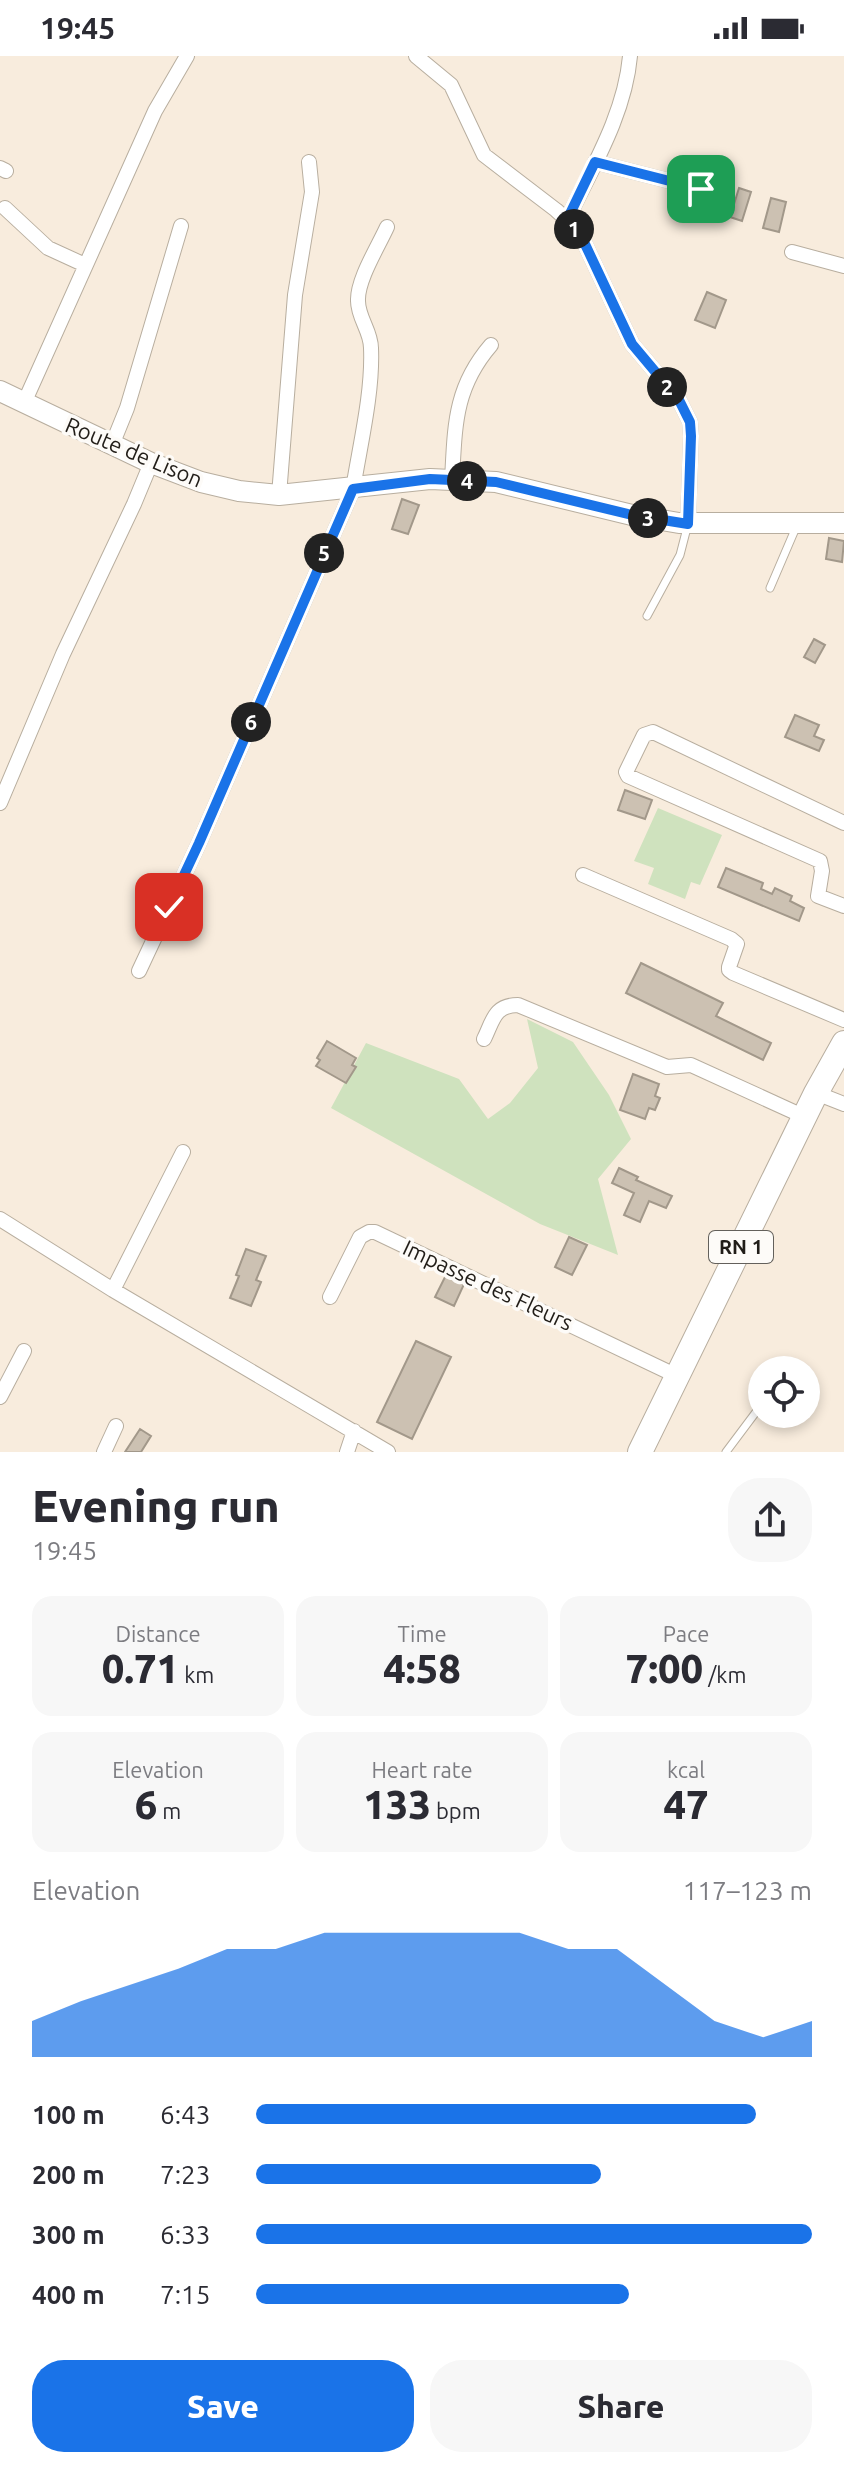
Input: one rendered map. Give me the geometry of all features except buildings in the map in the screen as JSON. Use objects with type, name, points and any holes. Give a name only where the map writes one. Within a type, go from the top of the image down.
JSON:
[{"type":"main road","name":"RN 1","points":[[640,1452],[816,1093],[844,1043]]},
{"type":"street","points":[[24,403],[155,111],[187,56]]},
{"type":"street","points":[[416,56],[451,85],[484,155],[567,220],[584,242],[632,344],[679,400],[690,422],[688,524]]},
{"type":"street","points":[[567,220],[619,109],[630,56]]},
{"type":"street","points":[[279,495],[295,295],[312,192],[309,162]]},
{"type":"street","points":[[595,162],[701,189]]},
{"type":"street","points":[[5,208],[48,248],[85,265]]},
{"type":"street","points":[[112,445],[127,408],[181,226]]},
{"type":"street","points":[[139,971],[199,843],[353,489],[363,430],[371,348],[358,301],[361,285],[387,227]]},
{"type":"street","points":[[792,252],[844,266]]},
{"type":"street","points":[[452,480],[455,427],[461,392],[475,363],[491,345]]},
{"type":"street","name":"Route de Lison","points":[[0,391],[151,463],[201,482],[239,491],[279,495],[430,479],[496,482],[632,515],[688,524],[844,523]]},
{"type":"street","points":[[0,803],[63,654],[151,463]]},
{"type":"street","points":[[844,823],[658,734],[649,732],[644,735],[626,772],[628,776],[820,861],[822,871],[818,896],[844,906]]},
{"type":"street","points":[[583,875],[731,939],[737,944],[729,967],[733,973],[844,1020]]},
{"type":"street","points":[[484,1039],[497,1012],[505,1005],[518,1005],[667,1067],[691,1065],[805,1117]]},
{"type":"street","points":[[816,1093],[844,1104]]},
{"type":"street","points":[[113,1290],[183,1152]]},
{"type":"street","points":[[0,1219],[113,1290],[388,1452]]},
{"type":"street","name":"Impasse des Fleurs","points":[[330,1297],[360,1237],[375,1232],[677,1376]]},
{"type":"street","points":[[0,1397],[24,1351]]},
{"type":"street","points":[[104,1452],[116,1426]]},
{"type":"street","points":[[347,1452],[354,1431]]},
{"type":"lane","points":[[770,588],[798,523]]},
{"type":"lane","points":[[647,616],[680,555],[688,524]]},
{"type":"lane","points":[[726,1452],[748,1423]]},
{"type":"green space","points":[[658,808],[722,835],[700,885],[691,882],[685,899],[648,884],[654,868],[634,861]]},
{"type":"green space","points":[[527,1019],[573,1042],[609,1095],[631,1139],[598,1179],[618,1255],[540,1224],[331,1108],[366,1043],[459,1079],[488,1119],[510,1103],[538,1068]]},
{"type":"route","points":[[169,907],[353,489],[430,479],[496,482],[632,515],[688,524],[690,422],[679,400],[632,344],[584,242],[567,220],[595,162],[701,189]]}]
